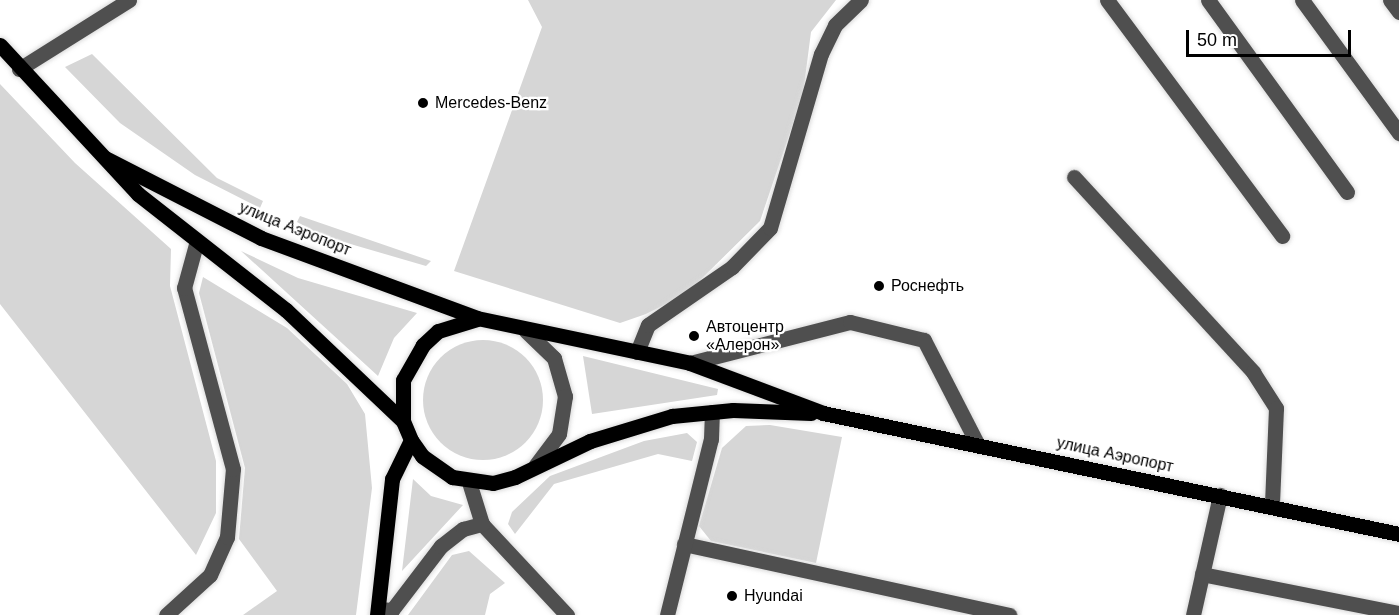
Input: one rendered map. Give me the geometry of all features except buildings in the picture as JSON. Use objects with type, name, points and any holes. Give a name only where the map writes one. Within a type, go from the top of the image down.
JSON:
[{"type":"main road","name":"улица Аэропорт","points":[[0,45],[19,69],[105,158],[196,244],[286,310],[403,421]]},
{"type":"main road","name":"улица Аэропорт","points":[[105,158],[261,238],[477,318],[526,331],[690,363],[824,413],[1272,505],[1399,534]]},
{"type":"main road","name":"улица Аэропорт","points":[[477,318],[438,332],[417,353],[403,380],[403,421],[411,440],[435,468],[470,482],[516,477],[536,465],[639,424],[712,412],[824,413]]},
{"type":"main road","points":[[386,612],[392,478],[411,440]]},
{"type":"street","points":[[19,69],[129,0]]},
{"type":"street","points":[[637,352],[648,325],[724,274],[770,228],[821,54],[835,25],[861,0]]},
{"type":"street","points":[[1107,0],[1282,236]]},
{"type":"street","points":[[1208,0],[1347,192]]},
{"type":"street","points":[[1302,0],[1399,133]]},
{"type":"street","points":[[1390,0],[1399,12]]},
{"type":"street","points":[[1074,177],[1253,372],[1276,408],[1272,505]]},
{"type":"street","points":[[166,615],[210,575],[227,537],[233,469],[184,288],[196,244]]},
{"type":"street","points":[[690,363],[850,322],[924,340],[978,445]]},
{"type":"street","name":"улица Аэропорт","points":[[526,331],[554,358],[566,396],[559,434],[536,465]]},
{"type":"street","points":[[668,615],[711,439],[712,412]]},
{"type":"street","points":[[470,482],[482,524],[567,615]]},
{"type":"street","points":[[1194,615],[1220,495]]},
{"type":"street","points":[[386,612],[441,546],[463,528],[482,524]]},
{"type":"street","points":[[684,544],[1009,615]]},
{"type":"street","points":[[1202,574],[1399,613]]},
{"type":"shaded area","points":[[528,0],[836,0],[811,32],[803,94],[760,221],[686,294],[646,314],[620,323],[454,271],[542,27]]},
{"type":"shaded area","points":[[92,54],[217,178],[263,201],[260,208],[195,175],[120,123],[65,67]]},
{"type":"shaded area","points":[[0,84],[75,163],[171,249],[170,286],[216,461],[216,513],[196,555],[0,304]]},
{"type":"shaded area","points":[[300,216],[431,261],[426,266],[323,236],[297,222]]},
{"type":"shaded area","points":[[241,251],[298,278],[417,313],[394,338],[378,376]]},
{"type":"shaded area","points":[[203,277],[287,328],[347,384],[365,414],[372,488],[356,615],[243,615],[277,591],[239,539],[245,468],[199,293]]},
{"type":"shaded area","points":[[483,340],[506,345],[525,358],[538,377],[543,400],[538,423],[525,442],[506,455],[483,460],[460,455],[441,442],[428,423],[423,400],[428,377],[441,358],[460,345]]},
{"type":"shaded area","points":[[583,356],[718,389],[717,395],[592,414]]},
{"type":"shaded area","points":[[770,425],[842,437],[816,563],[711,541],[699,526],[722,448],[746,426]]},
{"type":"shaded area","points":[[687,433],[697,442],[692,461],[658,454],[554,484],[515,534],[508,524],[512,512],[550,476],[644,441]]},
{"type":"shaded area","points":[[413,479],[431,496],[463,505],[402,571]]},
{"type":"shaded area","points":[[469,551],[505,583],[490,594],[485,615],[408,615],[452,555]]},
{"type":"place","name":"Mercedes-Benz","points":[[423,103]]},
{"type":"place","name":"Роснефть","points":[[879,286]]},
{"type":"place","name":"Автоцентр «Алерон»","points":[[694,336]]},
{"type":"place","name":"Hyundai","points":[[732,596]]}]
